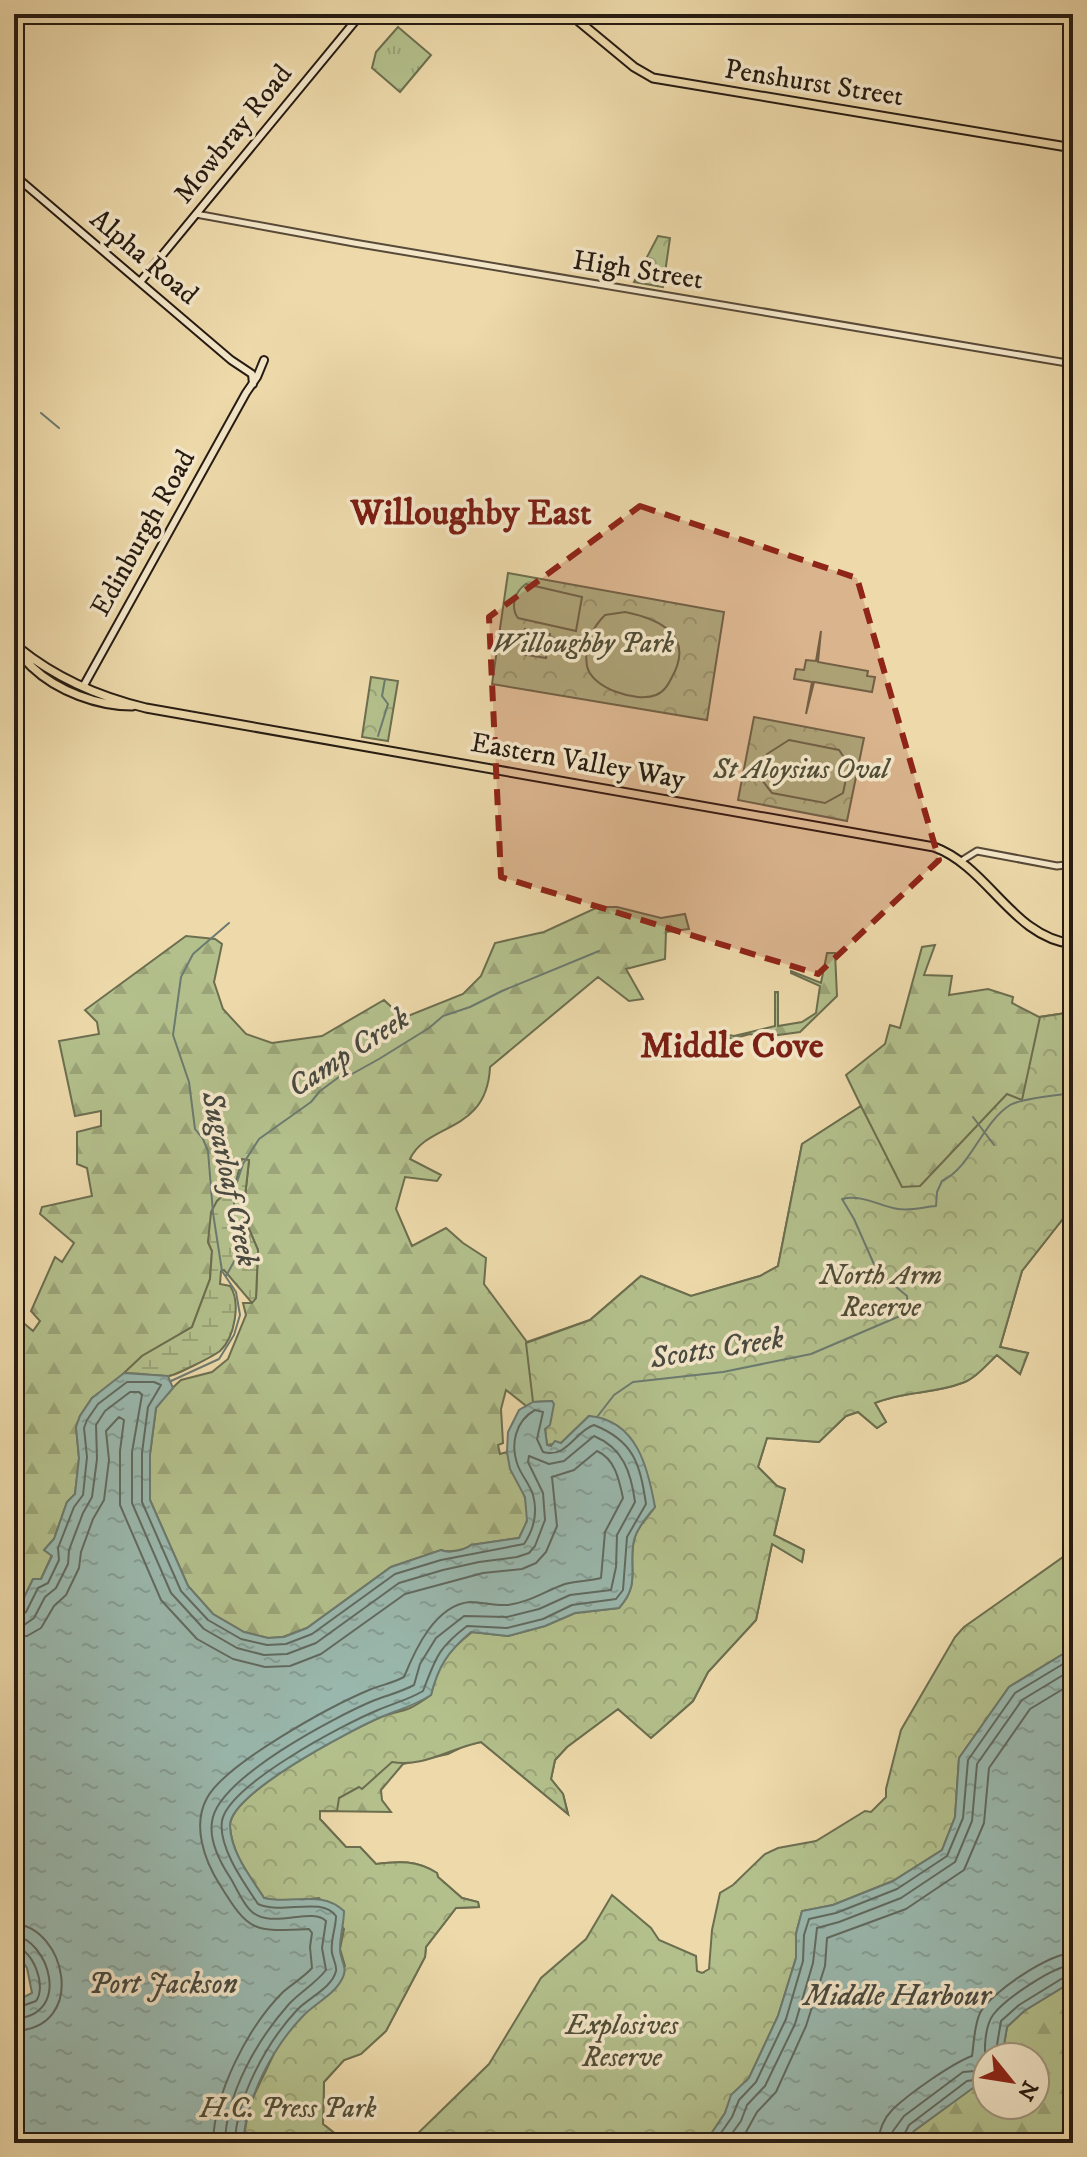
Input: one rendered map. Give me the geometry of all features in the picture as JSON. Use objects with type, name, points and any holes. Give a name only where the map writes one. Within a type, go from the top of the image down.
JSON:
[{"type":"main road","name":"Mowbray Road","points":[[140,282],[361,14]]},
{"type":"main road","name":"Penshurst Street","points":[[570,14],[634,67],[653,78],[1073,148]]},
{"type":"main road","name":"Alpha Road","points":[[14,175],[247,371]]},
{"type":"main road","name":"Edinburgh Road","points":[[81,691],[259,367],[254,372],[247,371]]},
{"type":"main road","points":[[247,371],[250,385]]},
{"type":"main road","name":"Eastern Valley Way","points":[[14,640],[33,668],[106,704],[139,706],[914,842],[939,849],[961,861],[1033,929],[1050,938],[1073,944]]},
{"type":"street","name":"High Street","points":[[196,214],[1073,364]]},
{"type":"street","points":[[961,861],[977,851],[1057,866],[1073,864]]},
{"type":"highlighted area","points":[[640,506],[857,578],[939,860],[818,974],[501,877],[489,617]]},
{"type":"green space","points":[[398,27],[431,55],[400,92],[372,68],[376,52]]},
{"type":"green space","points":[[658,236],[670,238],[663,287],[634,282]]},
{"type":"green space","name":"Willoughby Park","points":[[508,573],[724,612],[707,720],[492,684]]},
{"type":"green space","points":[[526,584],[582,597],[576,631],[518,618],[514,609],[515,600]]},
{"type":"green space","points":[[625,612],[661,625],[676,640],[678,663],[667,685],[656,695],[638,697],[616,692],[597,681],[587,666],[588,645],[596,626],[605,615]]},
{"type":"green space","points":[[525,629],[550,634],[546,658],[521,654]]},
{"type":"green space","points":[[821,631],[818,662],[868,671],[867,676],[875,677],[872,692],[814,682],[806,714],[812,682],[794,679],[796,669],[804,670],[806,660],[816,661]]},
{"type":"green space","points":[[371,677],[398,681],[388,741],[362,737]]},
{"type":"green space","name":"St Aloysius Oval","points":[[754,717],[864,738],[847,821],[738,800]]},
{"type":"green space","points":[[789,740],[839,750],[849,765],[843,793],[825,803],[772,793],[762,780],[767,754]]},
{"type":"green space","name":"H.C. Press Park","points":[[598,907],[617,907],[661,918],[685,914],[689,929],[666,932],[665,959],[626,969],[643,999],[629,1001],[598,977],[490,1067],[486,1089],[479,1104],[468,1116],[429,1138],[410,1159],[441,1175],[437,1181],[405,1177],[396,1209],[412,1246],[446,1228],[486,1258],[484,1284],[527,1342],[590,1320],[641,1276],[691,1296],[760,1276],[778,1266],[802,1144],[861,1106],[846,1075],[885,1044],[890,1025],[900,1028],[922,947],[935,945],[924,975],[952,976],[949,995],[988,989],[1013,997],[1012,1003],[1039,1017],[1073,1012],[1073,1206],[1022,1271],[1000,1347],[1028,1353],[1020,1374],[997,1355],[976,1375],[962,1383],[875,1403],[886,1422],[877,1428],[858,1412],[846,1416],[819,1442],[767,1438],[758,1467],[777,1486],[785,1489],[774,1535],[804,1550],[802,1562],[772,1544],[756,1620],[708,1672],[693,1701],[651,1738],[618,1709],[567,1747],[555,1760],[551,1779],[563,1794],[568,1814],[481,1742],[448,1754],[403,1764],[381,1790],[382,1800],[391,1812],[320,1811],[320,1819],[346,1847],[360,1847],[376,1864],[407,1862],[430,1869],[462,1898],[478,1902],[479,1907],[456,1908],[426,1947],[425,1957],[386,2031],[361,2054],[344,2060],[324,2082],[323,2124],[347,2143],[243,2143],[237,1855],[508,1636],[550,1425],[506,1390],[501,1409],[503,1443],[498,1445],[500,1454],[507,1452],[524,1494],[527,1520],[519,1538],[457,1550],[441,1550],[391,1567],[307,1628],[283,1637],[268,1638],[244,1632],[213,1614],[188,1586],[150,1500],[150,1454],[156,1408],[181,1380],[212,1372],[228,1359],[246,1315],[243,1303],[251,1303],[256,1298],[258,1250],[243,1215],[249,1161],[235,1185],[217,1201],[208,1242],[212,1251],[210,1279],[192,1327],[142,1356],[113,1384],[92,1398],[80,1416],[76,1427],[79,1458],[75,1494],[67,1502],[54,1539],[45,1549],[52,1555],[41,1579],[33,1579],[19,1609],[15,1606],[14,1609],[14,1399],[18,1375],[14,1371],[17,1334],[14,1331],[14,1315],[33,1331],[40,1321],[31,1311],[55,1257],[62,1262],[74,1243],[40,1214],[42,1207],[92,1196],[87,1168],[77,1164],[77,1132],[101,1126],[101,1111],[75,1116],[59,1041],[99,1034],[97,1022],[85,1010],[186,936],[215,939],[222,944],[214,982],[223,1009],[246,1034],[272,1043],[322,1036],[384,1000],[403,1018],[463,994],[481,976],[495,943],[544,932]]},
{"type":"green space","points":[[827,953],[835,953],[837,996],[800,1032],[764,1037],[750,1034],[732,1039],[728,1037],[775,1026],[775,992],[778,992],[778,1026],[802,1022],[816,1013],[820,986],[791,971],[821,983]]},
{"type":"green space","name":"North Arm Reserve","points":[[1073,1012],[1073,1206],[1022,1271],[1000,1347],[1028,1353],[1020,1374],[997,1355],[976,1375],[962,1383],[875,1403],[886,1422],[877,1428],[858,1412],[846,1416],[819,1442],[767,1438],[758,1467],[777,1486],[785,1489],[774,1535],[804,1550],[802,1562],[772,1544],[756,1620],[708,1672],[693,1701],[651,1738],[618,1709],[567,1747],[555,1760],[551,1779],[563,1794],[568,1814],[481,1742],[426,1760],[392,1762],[362,1789],[359,1787],[339,1798],[337,1811],[320,1811],[320,1819],[346,1847],[360,1847],[376,1864],[407,1862],[430,1869],[462,1898],[478,1902],[479,1907],[456,1908],[426,1947],[425,1957],[386,2031],[361,2054],[344,2060],[324,2082],[323,2124],[347,2143],[243,2143],[249,2106],[280,2041],[305,2013],[334,1989],[345,1966],[340,1949],[344,1929],[319,1898],[280,1902],[264,1898],[234,1846],[230,1827],[235,1813],[269,1781],[294,1764],[344,1735],[381,1717],[413,1707],[431,1695],[445,1659],[472,1632],[508,1636],[545,1626],[575,1613],[619,1608],[630,1591],[634,1540],[655,1507],[611,1423],[589,1416],[561,1443],[547,1445],[545,1428],[551,1420],[552,1401],[533,1402],[526,1343],[590,1320],[641,1276],[691,1296],[760,1276],[778,1266],[802,1144],[861,1106],[902,1187],[920,1186],[1007,1094],[1022,1100],[1040,1017]]},
{"type":"green space","points":[[242,1159],[249,1160],[243,1215],[258,1250],[256,1298],[252,1303],[224,1270],[221,1271],[220,1284],[230,1286],[236,1310],[233,1328],[220,1351],[169,1376],[124,1373],[142,1356],[192,1327],[210,1279],[212,1251],[208,1242],[211,1212],[217,1201],[235,1185]]},
{"type":"green space","name":"Explosives Reserve","points":[[1073,1550],[1073,1648],[1009,1687],[959,1758],[955,1817],[942,1850],[893,1881],[833,1905],[802,1911],[796,1934],[796,1958],[778,2016],[749,2078],[732,2095],[725,2113],[705,2143],[408,2143],[489,2064],[541,1978],[586,1939],[612,1895],[651,1928],[659,1940],[696,1956],[697,1971],[702,1973],[709,1969],[712,1930],[720,1893],[733,1885],[765,1854],[778,1848],[816,1841],[865,1811],[871,1812],[886,1797],[901,1730],[955,1637],[964,1627]]},
{"type":"green space","points":[[1073,1981],[1072,2143],[906,2143],[914,2131],[971,2088],[971,2121],[1051,2121],[1051,2041],[1005,2041],[1007,2027],[1024,2011]]},
{"type":"water","name":"Port Jackson","points":[[124,1373],[168,1376],[173,1388],[156,1408],[150,1454],[150,1500],[188,1586],[213,1614],[244,1632],[268,1638],[284,1637],[307,1628],[391,1567],[441,1550],[457,1551],[471,1545],[519,1538],[527,1521],[525,1497],[510,1469],[508,1432],[519,1410],[533,1402],[552,1401],[554,1404],[550,1425],[545,1429],[547,1445],[551,1446],[555,1441],[561,1443],[589,1416],[619,1426],[629,1436],[644,1462],[655,1507],[635,1536],[632,1583],[619,1608],[575,1613],[545,1626],[508,1636],[471,1632],[445,1660],[431,1695],[366,1724],[294,1764],[249,1797],[235,1813],[230,1826],[234,1846],[264,1898],[316,1899],[335,1904],[344,1911],[340,1948],[343,1977],[335,1989],[292,2029],[271,2059],[249,2109],[243,2143],[14,2143],[14,2002],[32,1993],[27,1968],[14,1950],[14,1609],[15,1605],[19,1608],[33,1579],[41,1579],[52,1556],[44,1550],[54,1539],[67,1502],[75,1494],[79,1458],[76,1427],[80,1416],[92,1398]]},
{"type":"water","name":"Middle Harbour","points":[[1073,1648],[1073,1981],[1024,2011],[1007,2027],[1005,2041],[971,2041],[971,2089],[914,2131],[906,2143],[705,2143],[725,2113],[731,2095],[749,2078],[778,2016],[796,1958],[796,1934],[802,1911],[833,1905],[893,1881],[942,1850],[955,1817],[959,1758],[1009,1687]]},
{"type":"waterway","points":[[41,413],[59,428]]},
{"type":"waterway","name":"Sugarloaf Creek","points":[[378,736],[388,704],[382,696],[385,679]]},
{"type":"waterway","name":"Sugarloaf Creek","points":[[171,1381],[219,1359],[234,1335],[240,1315],[236,1292],[222,1271],[208,1151],[195,1129],[189,1082],[173,1035],[181,977],[193,954],[229,923]]},
{"type":"waterway","name":"Camp Creek","points":[[226,1276],[236,1258],[234,1191],[243,1164],[259,1139],[311,1102],[339,1077],[352,1074],[379,1059],[443,1016],[599,951]]},
{"type":"waterway","name":"Scotts Creek","points":[[597,1417],[614,1395],[633,1382],[723,1372],[811,1354],[900,1316],[908,1308],[907,1296],[877,1271],[842,1199],[863,1199],[903,1209],[936,1206],[942,1181],[961,1165],[1000,1113],[1023,1100],[1073,1093]]},
{"type":"waterway","name":"Scotts Creek","points":[[973,1117],[994,1145]]},
{"type":"district","name":"Willoughby East","points":[[471,513]]},
{"type":"district","name":"Middle Cove","points":[[732,1046]]}]
